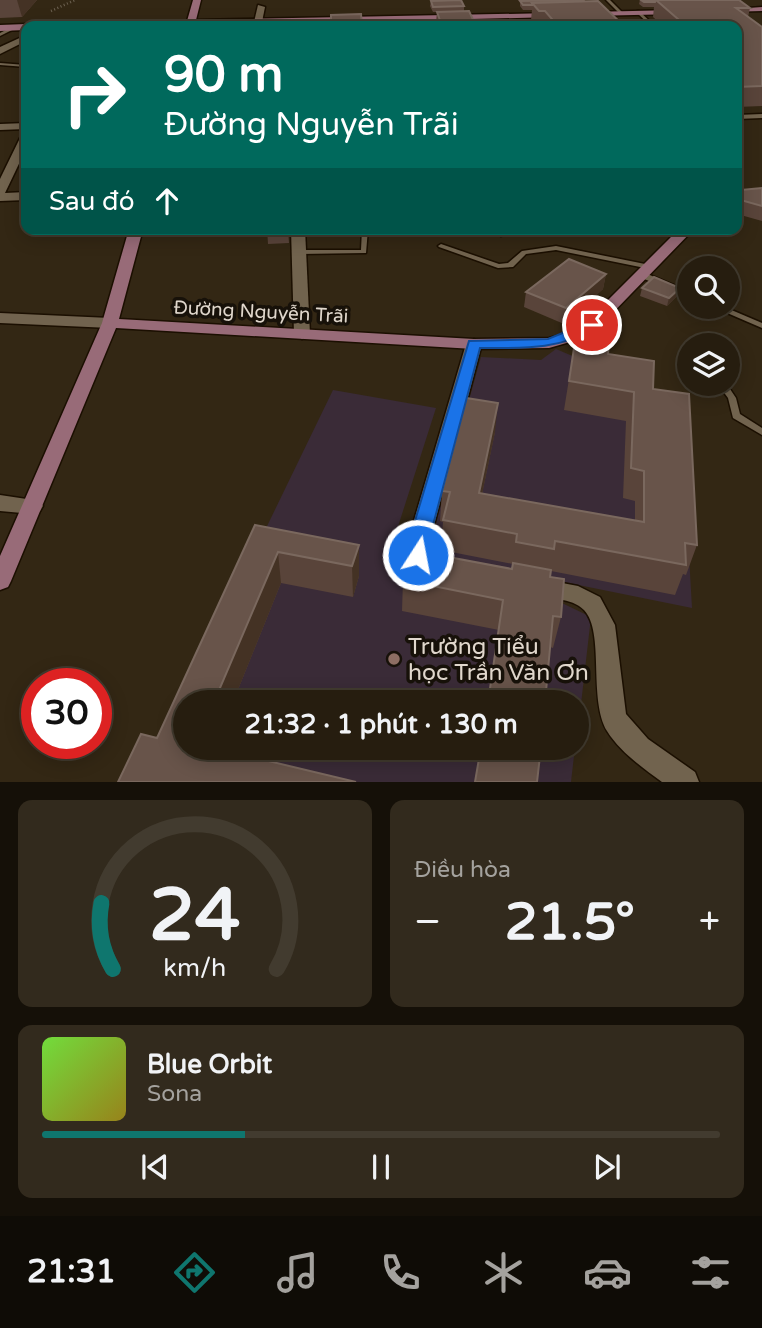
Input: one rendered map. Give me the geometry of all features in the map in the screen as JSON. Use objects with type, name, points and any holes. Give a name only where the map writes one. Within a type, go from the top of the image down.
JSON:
[{"type":"street","points":[[192,21],[197,0]]},
{"type":"street","points":[[258,21],[261,8]]},
{"type":"street","points":[[579,14],[669,9],[685,12]]},
{"type":"street","points":[[710,11],[762,9]]},
{"type":"street","points":[[285,21],[505,13],[565,15]]},
{"type":"street","points":[[505,13],[510,21]]},
{"type":"street","points":[[0,28],[21,27]]},
{"type":"street","points":[[0,51],[21,40]]},
{"type":"street","points":[[0,127],[21,126]]},
{"type":"street","points":[[0,191],[21,148]]},
{"type":"street","points":[[0,197],[21,196]]},
{"type":"street","points":[[0,581],[110,323],[134,235]]},
{"type":"street","points":[[298,235],[302,334]]},
{"type":"street","name":"Đường Nguyễn Trãi","points":[[0,318],[520,346],[572,337],[592,325],[681,235]]},
{"type":"street","points":[[452,572],[426,564],[418,555],[418,544],[474,344]]},
{"type":"street","points":[[0,503],[33,506]]},
{"type":"street","points":[[516,584],[581,596],[594,604],[601,616],[605,636],[605,657],[615,721],[656,761],[685,782]]},
{"type":"lane","points":[[608,0],[621,13]]},
{"type":"lane","points":[[638,12],[648,21]]},
{"type":"lane","points":[[0,35],[21,27]]},
{"type":"lane","points":[[0,64],[21,66]]},
{"type":"lane","points":[[742,117],[762,116]]},
{"type":"lane","points":[[299,252],[364,252],[365,235]]},
{"type":"lane","points":[[441,246],[498,266],[510,265],[524,252],[556,248],[646,271],[677,288]]},
{"type":"lane","points":[[740,317],[762,326]]},
{"type":"lane","points":[[731,396],[736,416],[762,432]]},
{"type":"shaded area","points":[[556,349],[603,369],[616,384],[680,397],[692,608],[426,554],[481,357],[541,360]]},
{"type":"shaded area","name":"Trường Tiểu học Trần Văn Ơn","points":[[333,390],[436,408],[386,564],[539,592],[591,617],[583,690],[188,690]]},
{"type":"shaded area","name":"Trường Tiểu học Trần Văn Ơn","points":[[173,720],[173,760],[574,760],[571,782],[143,782]]},
{"type":"building","points":[[461,0],[464,6],[433,7],[431,1]]},
{"type":"building","points":[[656,0],[739,0],[750,8],[736,8],[762,27],[762,86],[742,87],[742,21],[680,21]]},
{"type":"building","points":[[520,1],[585,2],[532,5],[523,5]]},
{"type":"building","points":[[598,1],[619,21],[554,21],[545,11],[539,11],[532,3]]},
{"type":"building","points":[[469,11],[474,21],[440,21],[437,12]]},
{"type":"building","points":[[361,14],[362,21],[331,21],[331,15]]},
{"type":"building","points":[[762,188],[762,206],[742,200],[742,190]]},
{"type":"building","points":[[569,259],[606,274],[566,308],[526,292]]},
{"type":"building","points":[[654,277],[677,287],[677,291],[669,298],[642,288]]},
{"type":"building","points":[[592,338],[609,341],[608,354],[654,361],[653,389],[677,392],[677,396],[689,396],[697,545],[685,543],[686,565],[555,541],[554,549],[516,542],[517,534],[443,520],[450,492],[442,491],[466,398],[498,403],[479,493],[644,522],[644,471],[631,468],[634,392],[569,381],[574,348],[590,351]]},
{"type":"building","points":[[255,525],[359,545],[352,566],[278,552],[219,690],[179,690]]},
{"type":"building","points":[[411,550],[512,569],[513,563],[551,570],[550,577],[564,579],[561,617],[553,616],[546,690],[490,690],[503,600],[403,580]]},
{"type":"building","points":[[173,703],[173,760],[264,760],[356,782],[118,782],[141,734],[157,738]]},
{"type":"building","points":[[479,760],[540,760],[537,782],[475,782]]},
{"type":"place","name":"Trường Tiểu học Trần Văn Ơn","points":[[394,659]]},
{"type":"route","points":[[418,555],[418,544],[474,344],[520,346],[549,343],[572,337],[592,325]]}]
